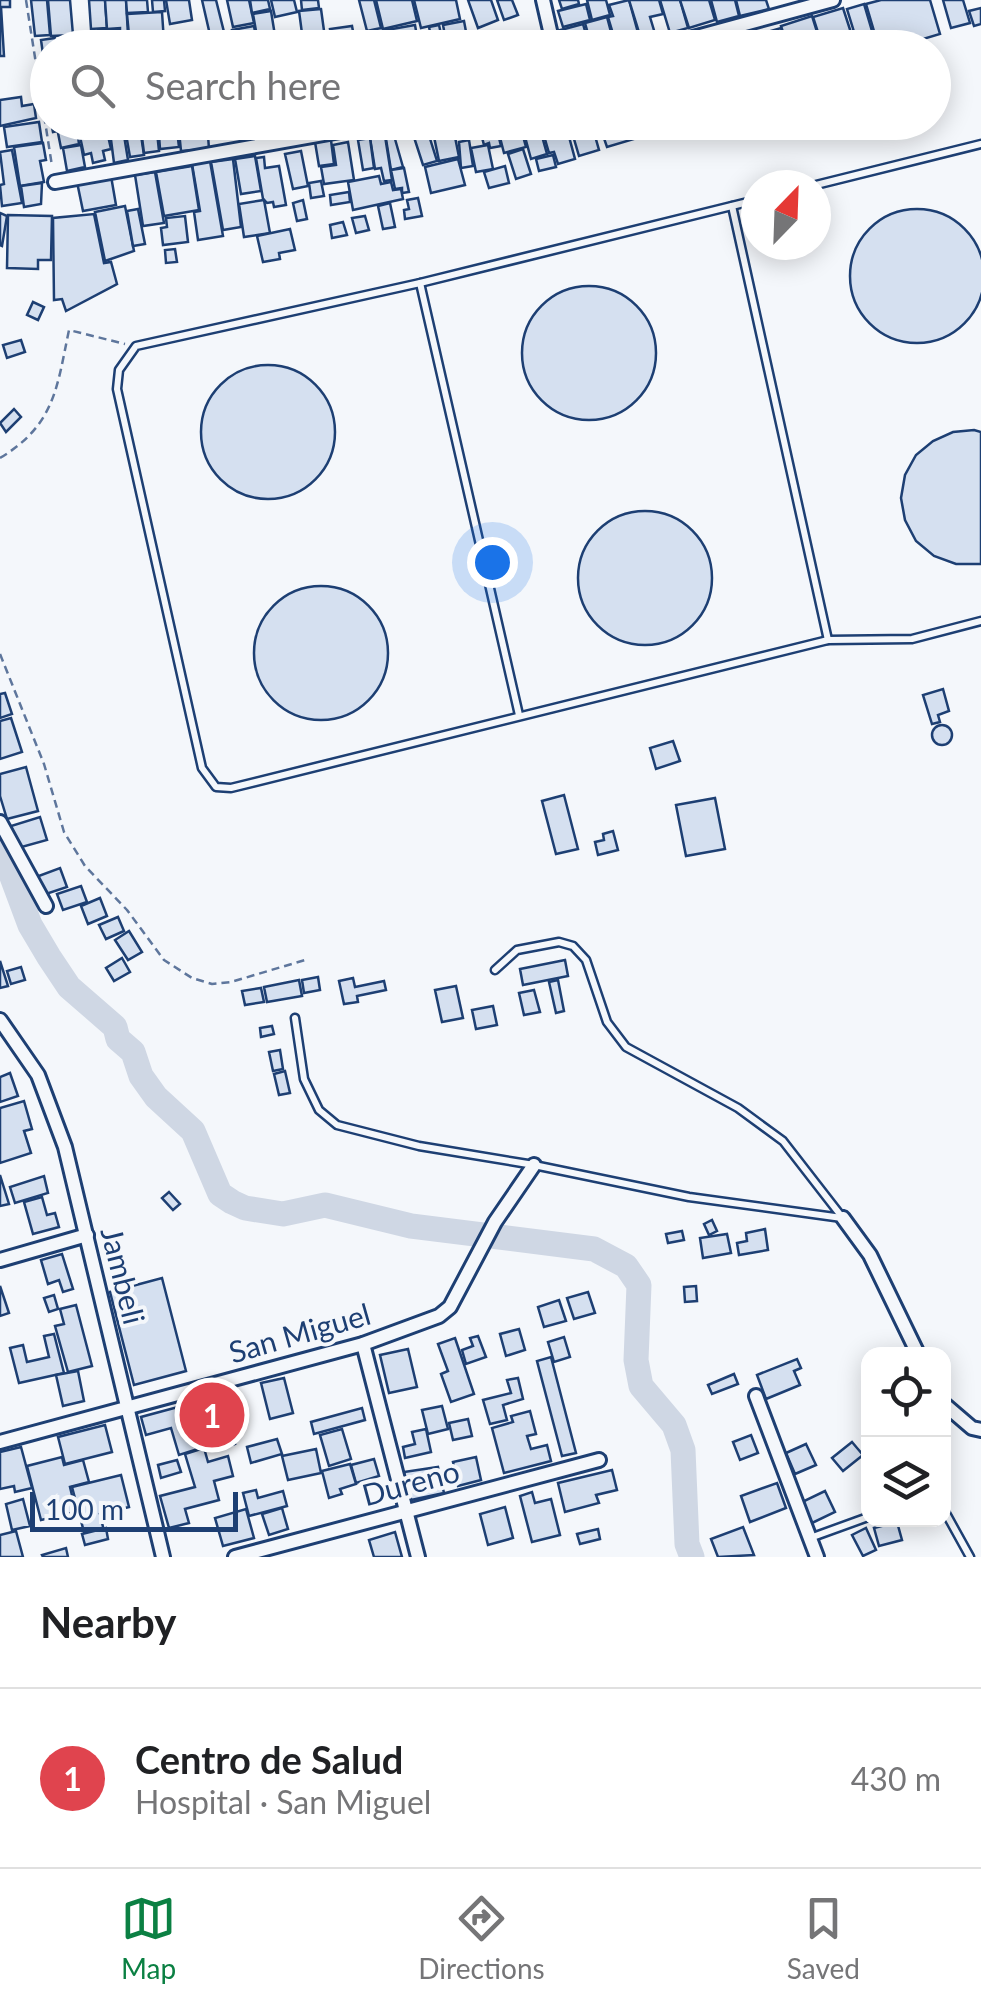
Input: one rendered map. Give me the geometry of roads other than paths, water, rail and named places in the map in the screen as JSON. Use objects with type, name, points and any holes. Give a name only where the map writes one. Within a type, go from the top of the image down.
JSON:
[{"type":"street","points":[[543,0],[550,30]]},
{"type":"street","points":[[722,30],[833,0]]},
{"type":"street","points":[[55,182],[290,140]]},
{"type":"street","points":[[0,822],[46,906]]},
{"type":"street","name":"Jambeli","points":[[0,1020],[38,1075],[65,1147],[162,1557]]},
{"type":"street","name":"San Miguel","points":[[0,1442],[363,1344],[439,1316],[450,1307],[495,1222],[534,1165]]},
{"type":"street","points":[[843,1218],[870,1254],[915,1347]]},
{"type":"street","points":[[0,1260],[87,1235]]},
{"type":"street","points":[[363,1344],[418,1557]]},
{"type":"street","points":[[756,1396],[811,1549]]},
{"type":"street","points":[[951,1410],[972,1428],[981,1430]]},
{"type":"street","name":"Dureno","points":[[235,1557],[599,1460]]},
{"type":"lane","points":[[831,181],[981,144]]},
{"type":"lane","points":[[741,204],[420,283],[136,346],[119,370],[117,388],[202,768],[216,787],[231,788],[828,640],[912,639],[981,620]]},
{"type":"lane","points":[[732,206],[828,640]]},
{"type":"lane","points":[[420,283],[520,715]]},
{"type":"lane","points":[[495,970],[517,950],[559,942],[573,946],[586,960],[607,1022],[626,1047],[738,1108],[783,1142],[843,1218]]},
{"type":"lane","points":[[295,1018],[304,1079],[319,1110],[337,1125],[419,1146],[689,1197],[843,1218]]},
{"type":"lane","points":[[811,1549],[861,1521]]},
{"type":"lane","points":[[951,1523],[970,1557]]},
{"type":"waterway","points":[[0,845],[30,925],[49,957],[69,987],[115,1027],[118,1039],[133,1052],[141,1076],[156,1097],[193,1131],[220,1194],[245,1208],[283,1214],[325,1205],[411,1226],[594,1249],[626,1266],[639,1285],[636,1360],[641,1386],[674,1425],[683,1450],[687,1544],[692,1557]]},
{"type":"place","name":"Centro de Salud","points":[[212,1415]]}]
